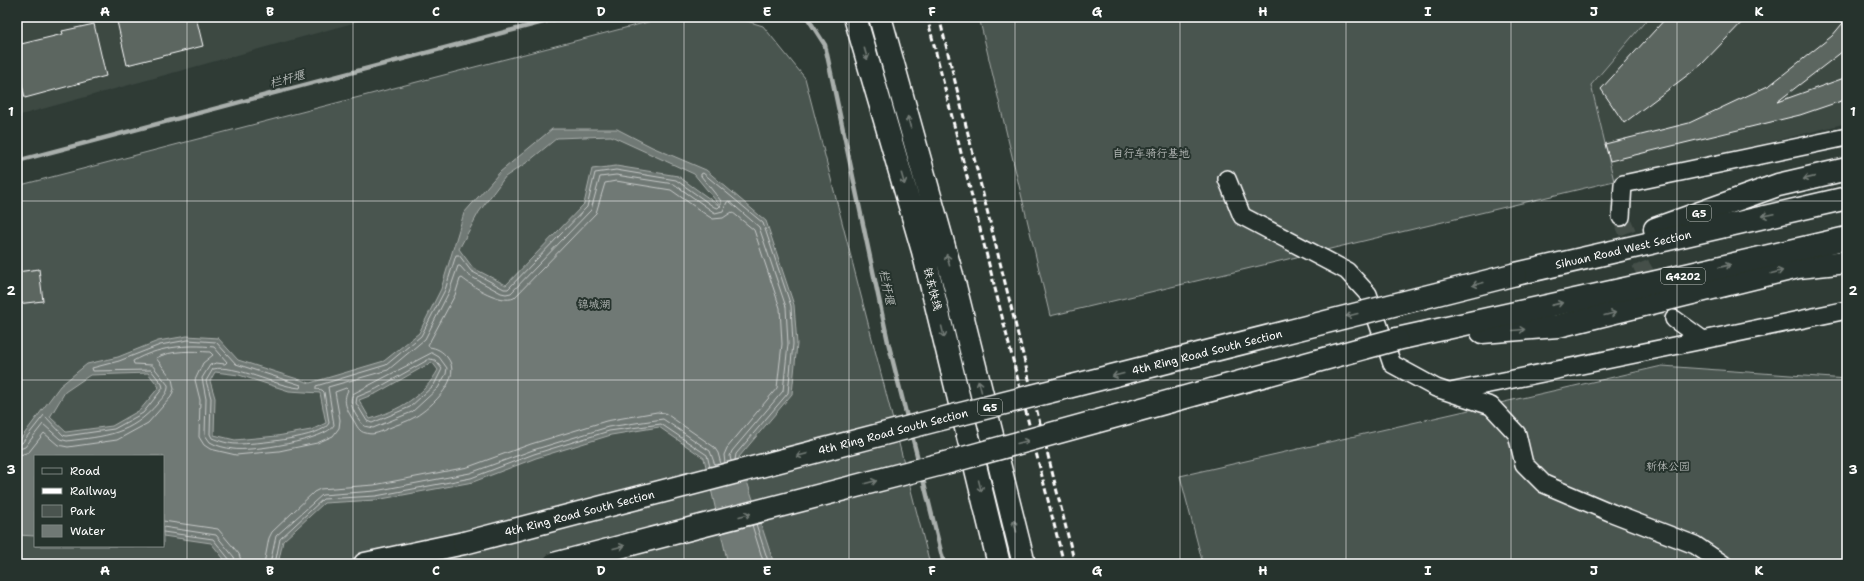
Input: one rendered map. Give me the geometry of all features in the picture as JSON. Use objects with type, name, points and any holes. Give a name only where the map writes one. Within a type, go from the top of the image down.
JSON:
[{"type":"main road","name":"铁东快线","points":[[855,17],[923,251],[999,564]]},
{"type":"main road","name":"铁东快线","points":[[880,17],[955,286],[1024,564]]},
{"type":"main road","name":"G5","points":[[1554,264],[1778,185],[1847,169]]},
{"type":"main road","name":"Sihuan Road West Section","points":[[1516,274],[1554,264],[1847,198]]},
{"type":"main road","name":"G4202","points":[[1397,339],[1519,313],[1847,238]]},
{"type":"main road","points":[[554,564],[956,460],[1397,339],[1558,326],[1798,267],[1847,257]]},
{"type":"main road","points":[[1798,267],[1847,262]]},
{"type":"main road","name":"4th Ring Road South Section","points":[[386,564],[933,421],[1516,274]]},
{"type":"main road","points":[[365,564],[464,543]]},
{"type":"street","points":[[1621,217],[1623,184],[1847,137]]},
{"type":"street","points":[[1227,179],[1242,216],[1347,272],[1368,294],[1392,364],[1436,388],[1491,406],[1517,434],[1524,464],[1544,484],[1612,513],[1695,545],[1723,564]]},
{"type":"street","points":[[1450,393],[1847,310]]},
{"type":"street","points":[[1674,319],[1702,340]]},
{"type":"shaded area","points":[[17,17],[375,17],[17,116]]},
{"type":"shaded area","points":[[1649,17],[1847,17],[1847,123],[1614,181],[1591,85]]},
{"type":"green space","name":"锦城湖","points":[[667,17],[734,17],[763,26],[805,78],[930,564],[17,564],[17,186]]},
{"type":"green space","name":"自行车骑行基地","points":[[979,17],[1649,17],[1591,85],[1614,181],[1050,316]]},
{"type":"green space","name":"新体公园","points":[[1662,366],[1847,379],[1847,564],[1203,564],[1180,476]]},
{"type":"water","name":"锦城湖","points":[[552,129],[617,129],[652,147],[706,170],[766,221],[794,305],[797,344],[792,394],[739,457],[774,564],[728,564],[704,458],[659,427],[611,435],[536,458],[473,482],[376,500],[324,503],[283,541],[278,564],[228,564],[211,543],[164,536],[164,455],[34,455],[34,536],[17,535],[17,441],[19,441],[60,386],[87,364],[118,357],[158,341],[187,336],[218,338],[238,360],[310,383],[384,361],[419,333],[441,289],[464,213],[500,172]],"holes":[[[611,136],[694,174],[721,207],[678,176],[616,166],[592,169],[584,204],[506,285],[473,268],[459,249],[479,212],[505,177],[529,161],[557,138]],[[432,362],[438,370],[418,395],[400,407],[370,419],[359,400],[377,393]],[[215,372],[239,375],[289,391],[320,393],[326,423],[311,430],[277,436],[235,440],[214,435],[215,398],[210,381]],[[148,373],[159,387],[140,410],[112,426],[66,432],[50,417],[65,392],[90,375]]]},
{"type":"building","points":[[116,17],[196,17],[203,46],[127,65]]},
{"type":"building","points":[[1667,17],[1747,17],[1701,65],[1624,123],[1601,89]]},
{"type":"building","points":[[1847,18],[1847,48],[1777,102],[1847,77],[1847,99],[1800,115],[1610,161],[1605,144],[1689,123],[1770,85],[1832,36]]},
{"type":"building","points":[[94,24],[106,76],[25,98],[17,63],[17,45],[63,34],[62,31]]},
{"type":"building","points":[[39,269],[43,301],[17,304],[17,272]]},
{"type":"waterway","name":"栏杆堰","points":[[17,161],[562,17]]},
{"type":"waterway","name":"栏杆堰","points":[[807,17],[825,45],[888,342],[908,421]]},
{"type":"waterway","name":"栏杆堰","points":[[911,432],[919,463]]},
{"type":"waterway","name":"栏杆堰","points":[[922,475],[944,564]]},
{"type":"tunnel","points":[[1621,217],[1642,267],[1674,319]]},
{"type":"railway","points":[[927,17],[1064,564]]},
{"type":"railway","points":[[939,17],[1075,564]]}]
